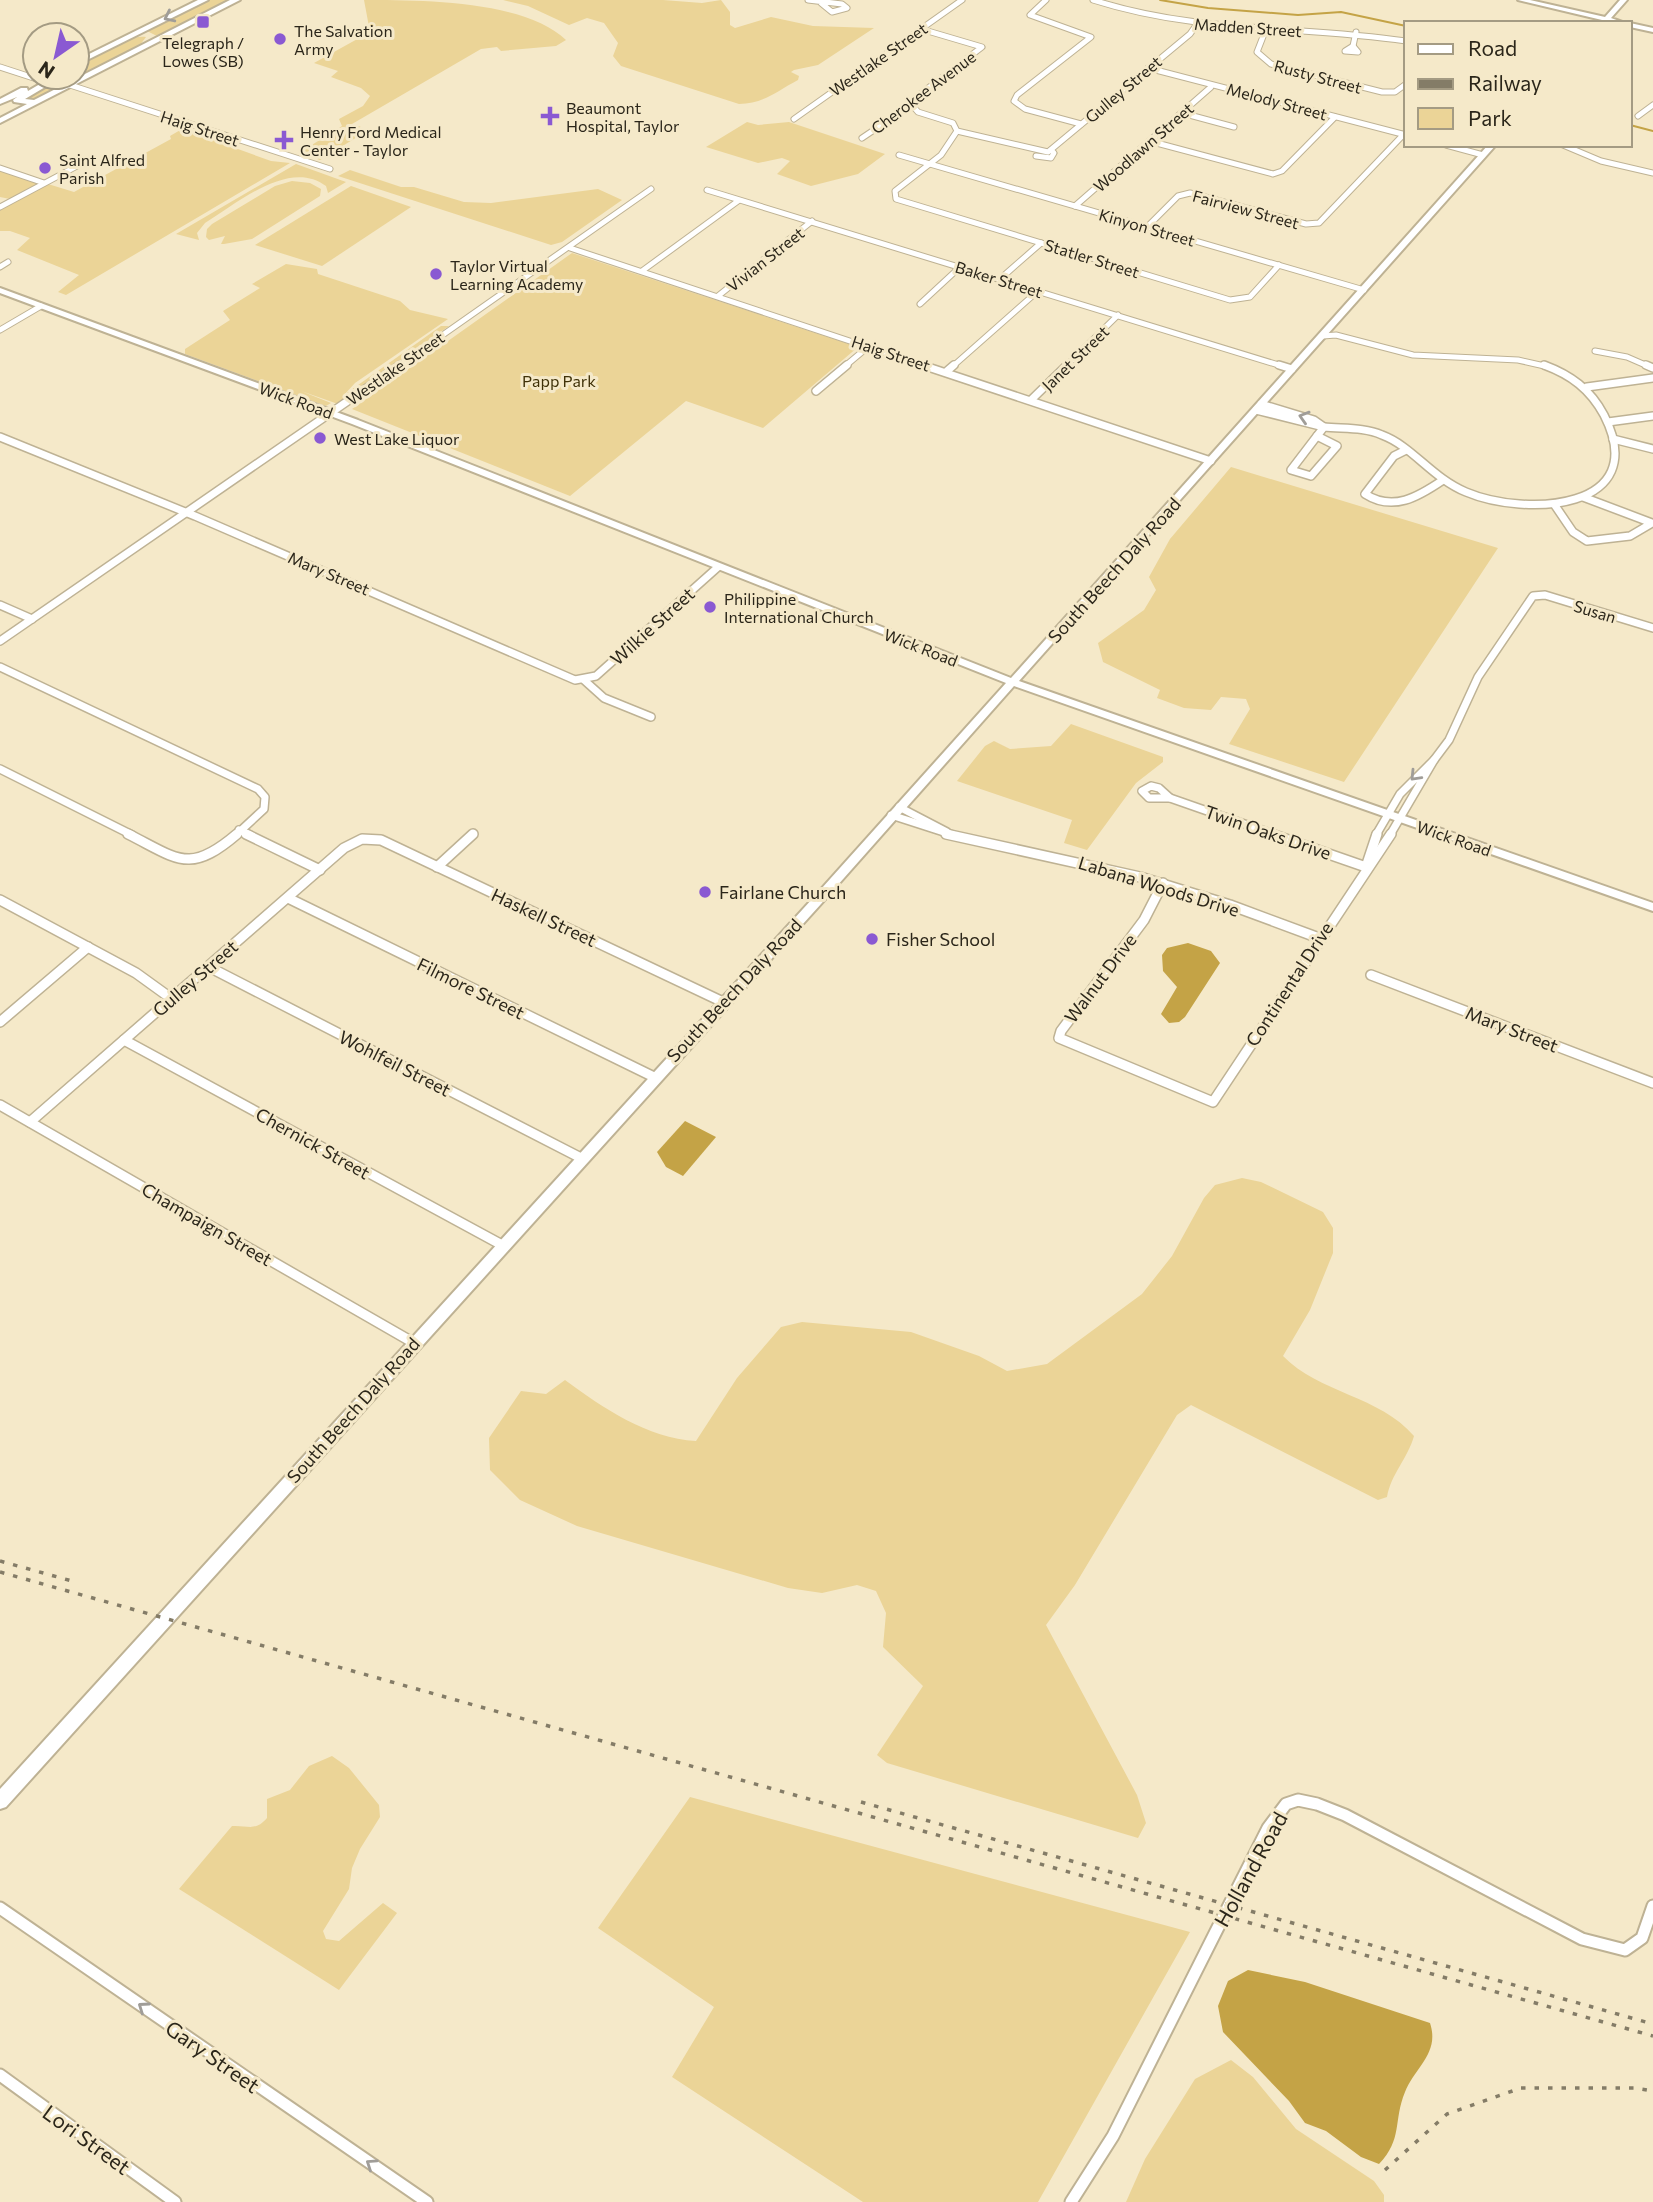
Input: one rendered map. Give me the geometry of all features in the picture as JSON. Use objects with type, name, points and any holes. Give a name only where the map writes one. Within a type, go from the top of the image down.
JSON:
[{"type":"main road","points":[[91,57],[204,0]]},
{"type":"main road","points":[[206,15],[230,0]]},
{"type":"main road","points":[[91,74],[236,0]]},
{"type":"main road","points":[[91,73],[153,38],[149,34],[135,34]]},
{"type":"main road","points":[[0,102],[22,91]]},
{"type":"main road","points":[[33,91],[17,100],[24,104],[36,103]]},
{"type":"main road","points":[[0,121],[59,91]]},
{"type":"street","points":[[808,0],[821,4]]},
{"type":"street","name":"Westlake Street","points":[[794,119],[962,0]]},
{"type":"street","points":[[1046,0],[1030,15],[1091,36],[1014,101],[1025,109],[1081,124]]},
{"type":"street","name":"Madden Street","points":[[1093,0],[1154,18],[1197,24],[1356,33],[1404,41]]},
{"type":"street","points":[[1521,0],[1605,21],[1624,0]]},
{"type":"street","name":"Gulley Street","points":[[957,131],[1036,151],[1038,157],[1047,159],[1054,156],[1048,151],[1190,34],[1197,24]]},
{"type":"street","points":[[1632,25],[1653,30]]},
{"type":"street","name":"Cherokee Avenue","points":[[862,138],[911,104],[982,46],[921,29]]},
{"type":"street","name":"Rusty Street","points":[[1266,29],[1257,52],[1271,64],[1381,92],[1395,92],[1404,85]]},
{"type":"street","points":[[1353,46],[1356,33]]},
{"type":"street","points":[[0,67],[21,72]]},
{"type":"street","name":"Melody Street","points":[[1148,68],[1404,135]]},
{"type":"street","name":"Woodlawn Street","points":[[1075,206],[1211,87]]},
{"type":"street","name":"Haig Street","points":[[91,89],[330,169]]},
{"type":"street","points":[[911,104],[918,112],[953,123],[957,131],[947,148],[930,164]]},
{"type":"street","points":[[1638,116],[1653,105]]},
{"type":"street","points":[[1182,113],[1234,127]]},
{"type":"street","points":[[1149,141],[1261,173],[1273,174],[1282,171],[1335,117]]},
{"type":"street","name":"Fairview Street","points":[[1147,227],[1178,196],[1190,192],[1306,225],[1319,223],[1404,136]]},
{"type":"street","points":[[1453,147],[1483,155]]},
{"type":"street","name":"South Beech Daly Road","points":[[0,1801],[1012,682],[1490,147]]},
{"type":"street","points":[[1568,147],[1601,161],[1653,173]]},
{"type":"street","name":"Kinyon Street","points":[[899,155],[1364,290]]},
{"type":"street","points":[[0,207],[92,158]]},
{"type":"street","name":"Statler Street","points":[[930,164],[895,191],[894,196],[902,202],[1233,300],[1250,297],[1279,265]]},
{"type":"street","points":[[0,168],[44,183]]},
{"type":"street","name":"Westlake Street","points":[[0,640],[331,414],[651,189]]},
{"type":"street","name":"Baker Street","points":[[707,190],[1292,369]]},
{"type":"street","points":[[642,271],[738,201]]},
{"type":"street","name":"Vivian Street","points":[[718,296],[812,221]]},
{"type":"street","points":[[1000,279],[1041,243]]},
{"type":"street","name":"Haig Street","points":[[570,248],[1211,461]]},
{"type":"street","points":[[0,267],[8,262]]},
{"type":"street","points":[[920,304],[960,267]]},
{"type":"street","name":"Wick Road","points":[[0,290],[331,414],[1012,682],[1653,907]]},
{"type":"street","points":[[947,372],[1038,290]]},
{"type":"street","points":[[0,330],[41,306]]},
{"type":"street","name":"Janet Street","points":[[1031,400],[1118,315]]},
{"type":"street","points":[[1334,324],[1353,335],[1427,356]]},
{"type":"street","points":[[1259,407],[1324,427],[1379,433],[1406,450],[1443,480],[1497,501],[1554,504],[1583,497],[1606,483],[1614,471],[1613,439],[1608,422],[1587,387],[1567,373],[1538,363],[1399,353],[1336,335],[1323,336]]},
{"type":"street","points":[[816,391],[869,346]]},
{"type":"street","points":[[1595,351],[1627,357],[1653,368]]},
{"type":"street","points":[[1587,387],[1653,377]]},
{"type":"street","points":[[1608,422],[1653,415]]},
{"type":"street","points":[[1317,436],[1337,446],[1311,476],[1291,470],[1317,436],[1324,427]]},
{"type":"street","name":"Mary Street","points":[[0,437],[186,513],[571,678],[584,680],[587,687],[601,695],[651,717]]},
{"type":"street","points":[[1613,439],[1653,449]]},
{"type":"street","points":[[1406,450],[1394,456],[1366,494],[1368,497],[1387,503],[1403,503],[1418,498],[1443,480]]},
{"type":"street","points":[[1554,504],[1581,540],[1589,542],[1635,535],[1646,531],[1652,523],[1583,497]]},
{"type":"street","name":"Wilkie Street","points":[[584,680],[596,676],[718,568]]},
{"type":"street","name":"Susan","points":[[1537,595],[1653,628]]},
{"type":"street","name":"Continental Drive","points":[[1213,1102],[1399,819],[1434,760],[1450,740],[1478,677],[1530,599],[1537,595]]},
{"type":"street","points":[[0,605],[32,619]]},
{"type":"street","points":[[0,667],[262,792],[266,799],[265,808],[206,857],[183,860],[0,769]]},
{"type":"street","name":"Continental Drive","points":[[1366,867],[1375,835],[1387,815],[1415,773],[1434,760]]},
{"type":"street","name":"Twin Oaks Drive","points":[[1170,798],[1366,867]]},
{"type":"street","name":"Labana Woods Drive","points":[[895,811],[926,830],[1077,861],[1163,883],[1319,938]]},
{"type":"street","points":[[239,830],[320,870]]},
{"type":"street","points":[[437,867],[473,834]]},
{"type":"street","name":"Gulley Street","points":[[30,1122],[348,844],[362,839]]},
{"type":"street","name":"Haskell Street","points":[[362,839],[381,841],[723,1002]]},
{"type":"street","name":"Walnut Drive","points":[[1163,883],[1144,920],[1059,1038],[1213,1102]]},
{"type":"street","name":"Filmore Street","points":[[288,898],[654,1077]]},
{"type":"street","points":[[0,900],[136,973],[172,999]]},
{"type":"street","points":[[0,1022],[88,947]]},
{"type":"street","name":"Wohlfeil Street","points":[[209,967],[581,1158]]},
{"type":"street","name":"Mary Street","points":[[1371,975],[1653,1083]]},
{"type":"street","name":"Chernick Street","points":[[124,1040],[502,1245]]},
{"type":"street","name":"Champaign Street","points":[[0,1105],[414,1343]]},
{"type":"street","name":"Holland Road","points":[[1071,2202],[1113,2136],[1268,1828],[1286,1804],[1298,1800],[1345,1815],[1582,1939],[1616,1949],[1625,1950],[1639,1941],[1653,1906]]},
{"type":"street","name":"Gary Street","points":[[0,1908],[427,2202]]},
{"type":"street","name":"Lori Street","points":[[0,2075],[174,2202]]},
{"type":"green space","points":[[209,0],[228,0],[159,37],[147,31]]},
{"type":"green space","points":[[364,0],[441,2],[499,10],[548,27],[566,40],[556,46],[501,51],[497,47],[481,49],[352,124],[361,127],[362,134],[320,160],[299,153],[342,126],[339,119],[363,106],[370,96],[361,88],[331,77],[338,71],[314,63],[370,32]]},
{"type":"green space","points":[[503,0],[663,0],[702,3],[721,0],[730,12],[730,25],[735,28],[771,17],[813,26],[874,28],[818,65],[791,72],[799,76],[798,80],[763,99],[739,104],[621,66],[613,56],[618,43],[604,23],[587,18],[569,25],[528,6]]},
{"type":"green space","points":[[146,37],[140,45],[91,72],[91,60],[129,39]]},
{"type":"green space","points":[[36,91],[54,91],[24,101],[25,97]]},
{"type":"green space","points":[[747,122],[758,125],[789,122],[885,154],[858,174],[811,186],[777,174],[790,161],[782,158],[758,163],[706,147]]},
{"type":"green space","points":[[182,129],[271,161],[290,163],[66,295],[58,292],[79,275],[17,250],[30,238],[10,231],[0,231],[0,210],[48,184],[74,192],[171,139],[170,136]]},
{"type":"green space","points":[[296,164],[346,182],[328,193],[326,186],[311,179],[296,177],[280,180],[247,196],[205,223],[197,233],[199,240],[176,234]]},
{"type":"green space","points":[[350,170],[401,187],[414,187],[464,202],[491,203],[598,189],[622,200],[562,242],[551,245],[338,176]]},
{"type":"green space","points":[[0,171],[36,183],[36,186],[10,199],[0,197]]},
{"type":"green space","points":[[292,181],[310,183],[321,189],[320,196],[252,239],[221,244],[225,236],[209,240],[206,237],[207,229],[212,224],[275,186]]},
{"type":"green space","points":[[351,186],[411,207],[322,266],[255,245]]},
{"type":"green space","name":"Papp Park","points":[[572,253],[858,347],[763,428],[686,401],[570,496],[352,409]]},
{"type":"green space","points":[[286,264],[317,269],[318,274],[400,301],[410,310],[448,319],[355,383],[344,395],[441,326],[449,326],[338,404],[301,391],[331,403],[326,406],[185,354],[185,349],[230,320],[223,311],[260,288],[252,284]]},
{"type":"green space","points":[[1231,467],[1498,548],[1344,782],[1229,744],[1250,709],[1246,699],[1221,697],[1211,710],[1184,708],[1157,698],[1160,690],[1103,662],[1098,643],[1144,610],[1156,590],[1149,577],[1170,539]]},
{"type":"green space","points":[[1071,724],[1163,757],[1163,762],[1136,783],[1087,850],[1064,843],[1072,820],[957,781],[985,746],[994,741],[1010,749],[1051,746]]},
{"type":"green space","points":[[1242,1178],[1261,1182],[1323,1212],[1333,1228],[1333,1253],[1310,1310],[1283,1356],[1314,1378],[1384,1412],[1414,1436],[1387,1497],[1378,1500],[1191,1405],[1177,1415],[1075,1585],[1046,1625],[1137,1795],[1146,1823],[1138,1838],[887,1763],[877,1755],[923,1686],[883,1647],[886,1613],[876,1591],[857,1585],[822,1593],[788,1588],[577,1526],[520,1500],[490,1470],[489,1438],[521,1391],[546,1394],[565,1380],[610,1411],[643,1428],[678,1439],[696,1441],[737,1378],[781,1327],[802,1322],[911,1332],[979,1356],[1007,1371],[1047,1364],[1142,1294],[1172,1256],[1204,1198],[1215,1185]]},
{"type":"green space","points":[[332,1756],[349,1768],[379,1805],[380,1817],[360,1849],[352,1868],[349,1889],[323,1931],[326,1939],[339,1941],[383,1903],[397,1913],[339,1990],[179,1889],[232,1826],[259,1825],[267,1818],[267,1799],[290,1790],[309,1766]]},
{"type":"green space","points":[[690,1797],[1190,1932],[1038,2202],[863,2202],[672,2077],[714,2007],[598,1928]]},
{"type":"green space","points":[[1231,2060],[1253,2077],[1296,2129],[1374,2181],[1384,2195],[1384,2202],[1126,2202],[1145,2159],[1195,2079]]},
{"type":"shaded area","points":[[1188,943],[1211,951],[1220,963],[1185,1017],[1179,1022],[1169,1023],[1161,1014],[1177,987],[1163,971],[1162,955],[1167,948]]},
{"type":"shaded area","points":[[685,1121],[716,1137],[683,1176],[666,1167],[657,1152]]},
{"type":"shaded area","points":[[1248,1970],[1305,1982],[1430,2023],[1432,2043],[1405,2092],[1395,2138],[1379,2164],[1361,2157],[1326,2131],[1305,2123],[1289,2101],[1223,2032],[1218,2006],[1228,1981]]},
{"type":"waterway","points":[[1160,0],[1208,8],[1298,15],[1341,12],[1404,26]]},
{"type":"waterway","points":[[1632,126],[1653,131]]},
{"type":"railway","points":[[0,1561],[72,1581]]},
{"type":"railway","points":[[0,1572],[1653,2036]]},
{"type":"railway","points":[[861,1802],[1653,2024]]},
{"type":"railway","points":[[1385,2170],[1447,2114],[1521,2088],[1635,2088],[1653,2091]]},
{"type":"place","name":"Telegraph / Lowes (SB)","points":[[203,22]]},
{"type":"place","name":"The Salvation Army","points":[[280,39]]},
{"type":"place","name":"Beaumont Hospital, Taylor","points":[[550,116]]},
{"type":"place","name":"Henry Ford Medical Center - Taylor","points":[[284,140]]},
{"type":"place","name":"Saint Alfred Parish","points":[[45,168]]},
{"type":"place","name":"Taylor Virtual Learning Academy","points":[[436,274]]},
{"type":"place","name":"West Lake Liquor","points":[[320,438]]},
{"type":"place","name":"Philippine International Church","points":[[710,607]]},
{"type":"place","name":"Fairlane Church","points":[[705,892]]},
{"type":"place","name":"Fisher School","points":[[872,939]]}]
